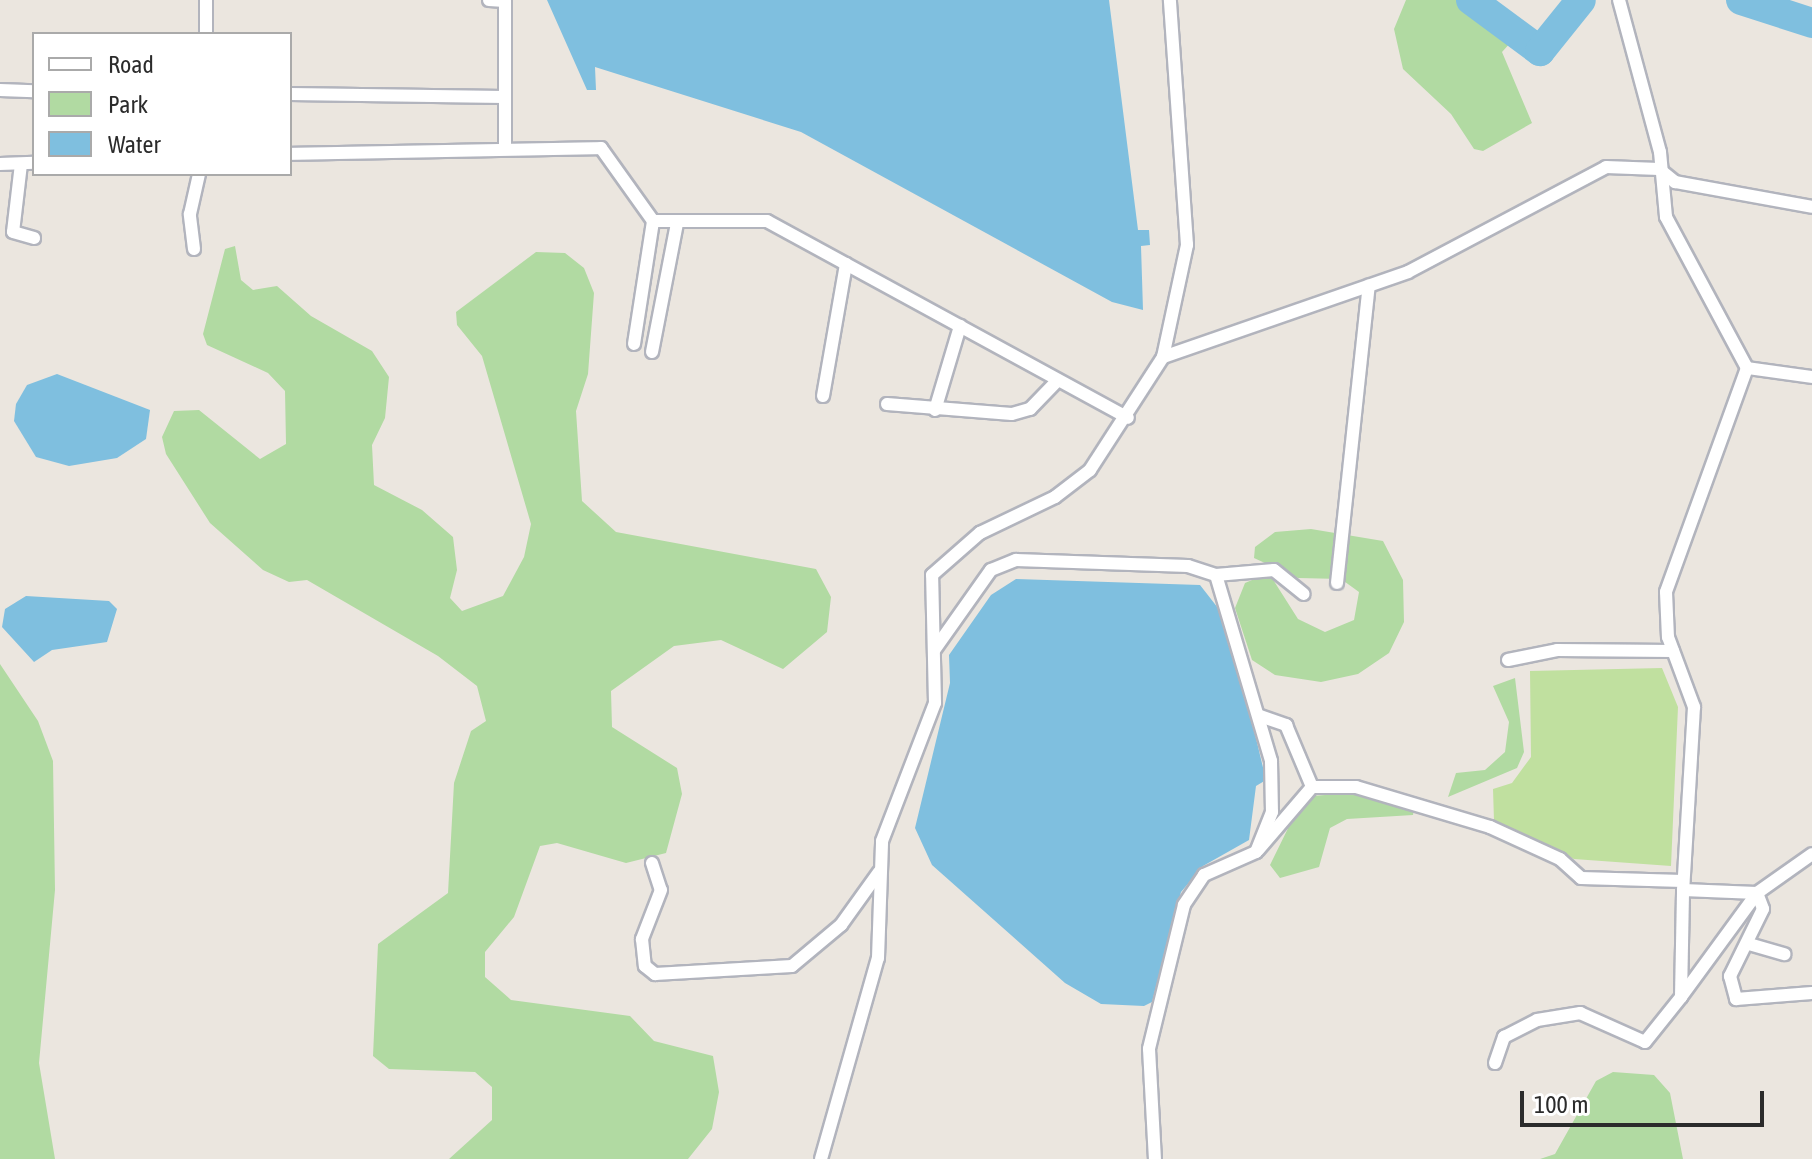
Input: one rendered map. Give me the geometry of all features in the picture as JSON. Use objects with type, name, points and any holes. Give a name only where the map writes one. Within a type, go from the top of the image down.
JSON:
[{"type":"street","points":[[206,0],[206,32]]},
{"type":"street","points":[[489,0],[505,1],[505,148]]},
{"type":"street","points":[[821,1159],[878,958],[879,872],[891,811],[925,744],[935,703],[935,649],[928,630],[932,575],[980,533],[1055,497],[1090,470],[1128,418],[1163,357],[1187,245],[1170,0]]},
{"type":"street","points":[[1619,0],[1659,169],[1666,217],[1747,368],[1666,592],[1673,651],[1694,707],[1683,886],[1681,997]]},
{"type":"street","points":[[0,90],[32,91]]},
{"type":"street","points":[[292,94],[504,97]]},
{"type":"street","points":[[292,154],[601,148],[653,221],[634,344]]},
{"type":"street","points":[[0,164],[27,163],[13,232],[34,238]]},
{"type":"street","points":[[1163,357],[1369,286],[1500,227],[1606,167],[1659,169],[1675,182],[1812,207]]},
{"type":"street","points":[[194,249],[190,214],[199,176]]},
{"type":"street","points":[[653,221],[767,221],[1128,418]]},
{"type":"street","points":[[652,352],[677,223]]},
{"type":"street","points":[[823,396],[846,264]]},
{"type":"street","points":[[1337,583],[1369,286]]},
{"type":"street","points":[[935,410],[960,326]]},
{"type":"street","points":[[1747,368],[1812,377]]},
{"type":"street","points":[[887,404],[1012,414],[1030,409],[1058,380]]},
{"type":"street","points":[[935,649],[991,570],[1016,560],[1188,566],[1216,575],[1274,570],[1304,594]]},
{"type":"street","points":[[1216,575],[1260,716],[1273,792],[1256,852]]},
{"type":"street","points":[[1508,660],[1557,650],[1673,651]]},
{"type":"street","points":[[1260,716],[1286,725],[1312,787]]},
{"type":"street","points":[[1312,787],[1356,787],[1480,824],[1560,859],[1581,878],[1757,893]]},
{"type":"street","points":[[1155,1159],[1149,1049],[1184,905],[1204,875],[1270,844],[1312,787]]},
{"type":"street","points":[[1495,1063],[1504,1037],[1537,1020],[1580,1013],[1645,1042],[1757,893],[1812,854]]},
{"type":"street","points":[[652,863],[661,890],[642,939],[645,966],[655,974],[792,966],[841,925],[879,872]]},
{"type":"street","points":[[1757,893],[1763,909],[1749,944],[1730,976],[1736,999],[1812,993]]},
{"type":"street","points":[[1749,944],[1785,954]]},
{"type":"green space","points":[[1406,0],[1462,0],[1512,41],[1502,52],[1532,123],[1483,151],[1474,149],[1451,114],[1403,69],[1394,29]]},
{"type":"green space","points":[[235,246],[241,280],[253,290],[277,286],[311,316],[372,351],[389,377],[385,418],[372,445],[374,485],[422,510],[453,537],[457,570],[450,598],[462,611],[503,596],[524,557],[531,524],[482,356],[457,325],[456,312],[536,252],[565,253],[584,268],[594,293],[588,374],[576,411],[582,501],[616,532],[816,569],[831,597],[827,632],[783,669],[721,640],[674,646],[611,691],[612,727],[677,768],[682,794],[666,853],[626,863],[557,843],[540,846],[514,917],[485,952],[485,977],[511,1000],[630,1016],[654,1041],[713,1056],[719,1092],[712,1129],[688,1159],[449,1159],[492,1120],[492,1087],[475,1072],[389,1069],[373,1056],[378,944],[448,893],[454,783],[471,731],[486,721],[477,686],[438,656],[307,580],[289,582],[263,570],[210,523],[166,454],[162,437],[174,411],[199,410],[260,459],[286,444],[285,391],[268,373],[207,345],[203,334],[225,249]]},
{"type":"green space","points":[[1311,529],[1383,541],[1403,580],[1404,622],[1389,653],[1358,674],[1321,682],[1275,675],[1252,660],[1235,608],[1245,583],[1259,577],[1272,578],[1298,619],[1325,632],[1354,620],[1359,592],[1341,579],[1298,578],[1254,558],[1255,547],[1275,532]]},
{"type":"green space","points":[[0,664],[38,721],[53,761],[55,890],[39,1063],[55,1159],[0,1159]]},
{"type":"green space","points":[[1662,668],[1678,707],[1671,866],[1574,859],[1494,821],[1493,789],[1512,783],[1531,757],[1530,671]]},
{"type":"green space","points":[[1515,678],[1524,752],[1517,768],[1448,797],[1456,773],[1485,770],[1505,752],[1509,722],[1493,686]]},
{"type":"green space","points":[[1351,793],[1414,809],[1413,815],[1347,819],[1330,828],[1319,867],[1280,878],[1270,865],[1298,808],[1312,796]]},
{"type":"green space","points":[[1613,1072],[1654,1075],[1670,1093],[1683,1159],[1540,1159],[1555,1154],[1596,1081]]},
{"type":"water","points":[[547,0],[1109,0],[1138,230],[1149,230],[1150,245],[1141,246],[1143,310],[1112,302],[801,132],[595,67],[596,90],[587,90]]},
{"type":"water","points":[[57,374],[150,410],[146,439],[117,458],[69,466],[36,457],[14,421],[16,404],[27,385]]},
{"type":"water","points":[[1016,579],[1200,585],[1218,608],[1248,705],[1266,780],[1256,786],[1249,840],[1203,866],[1181,892],[1152,1002],[1144,1006],[1101,1004],[1065,983],[932,865],[915,828],[950,683],[949,655],[991,595]]},
{"type":"water","points":[[26,596],[109,601],[117,609],[107,642],[52,650],[34,662],[2,627],[5,609]]},
{"type":"waterway","points":[[1471,0],[1540,51],[1581,0]]},
{"type":"waterway","points":[[1741,0],[1812,23]]}]
